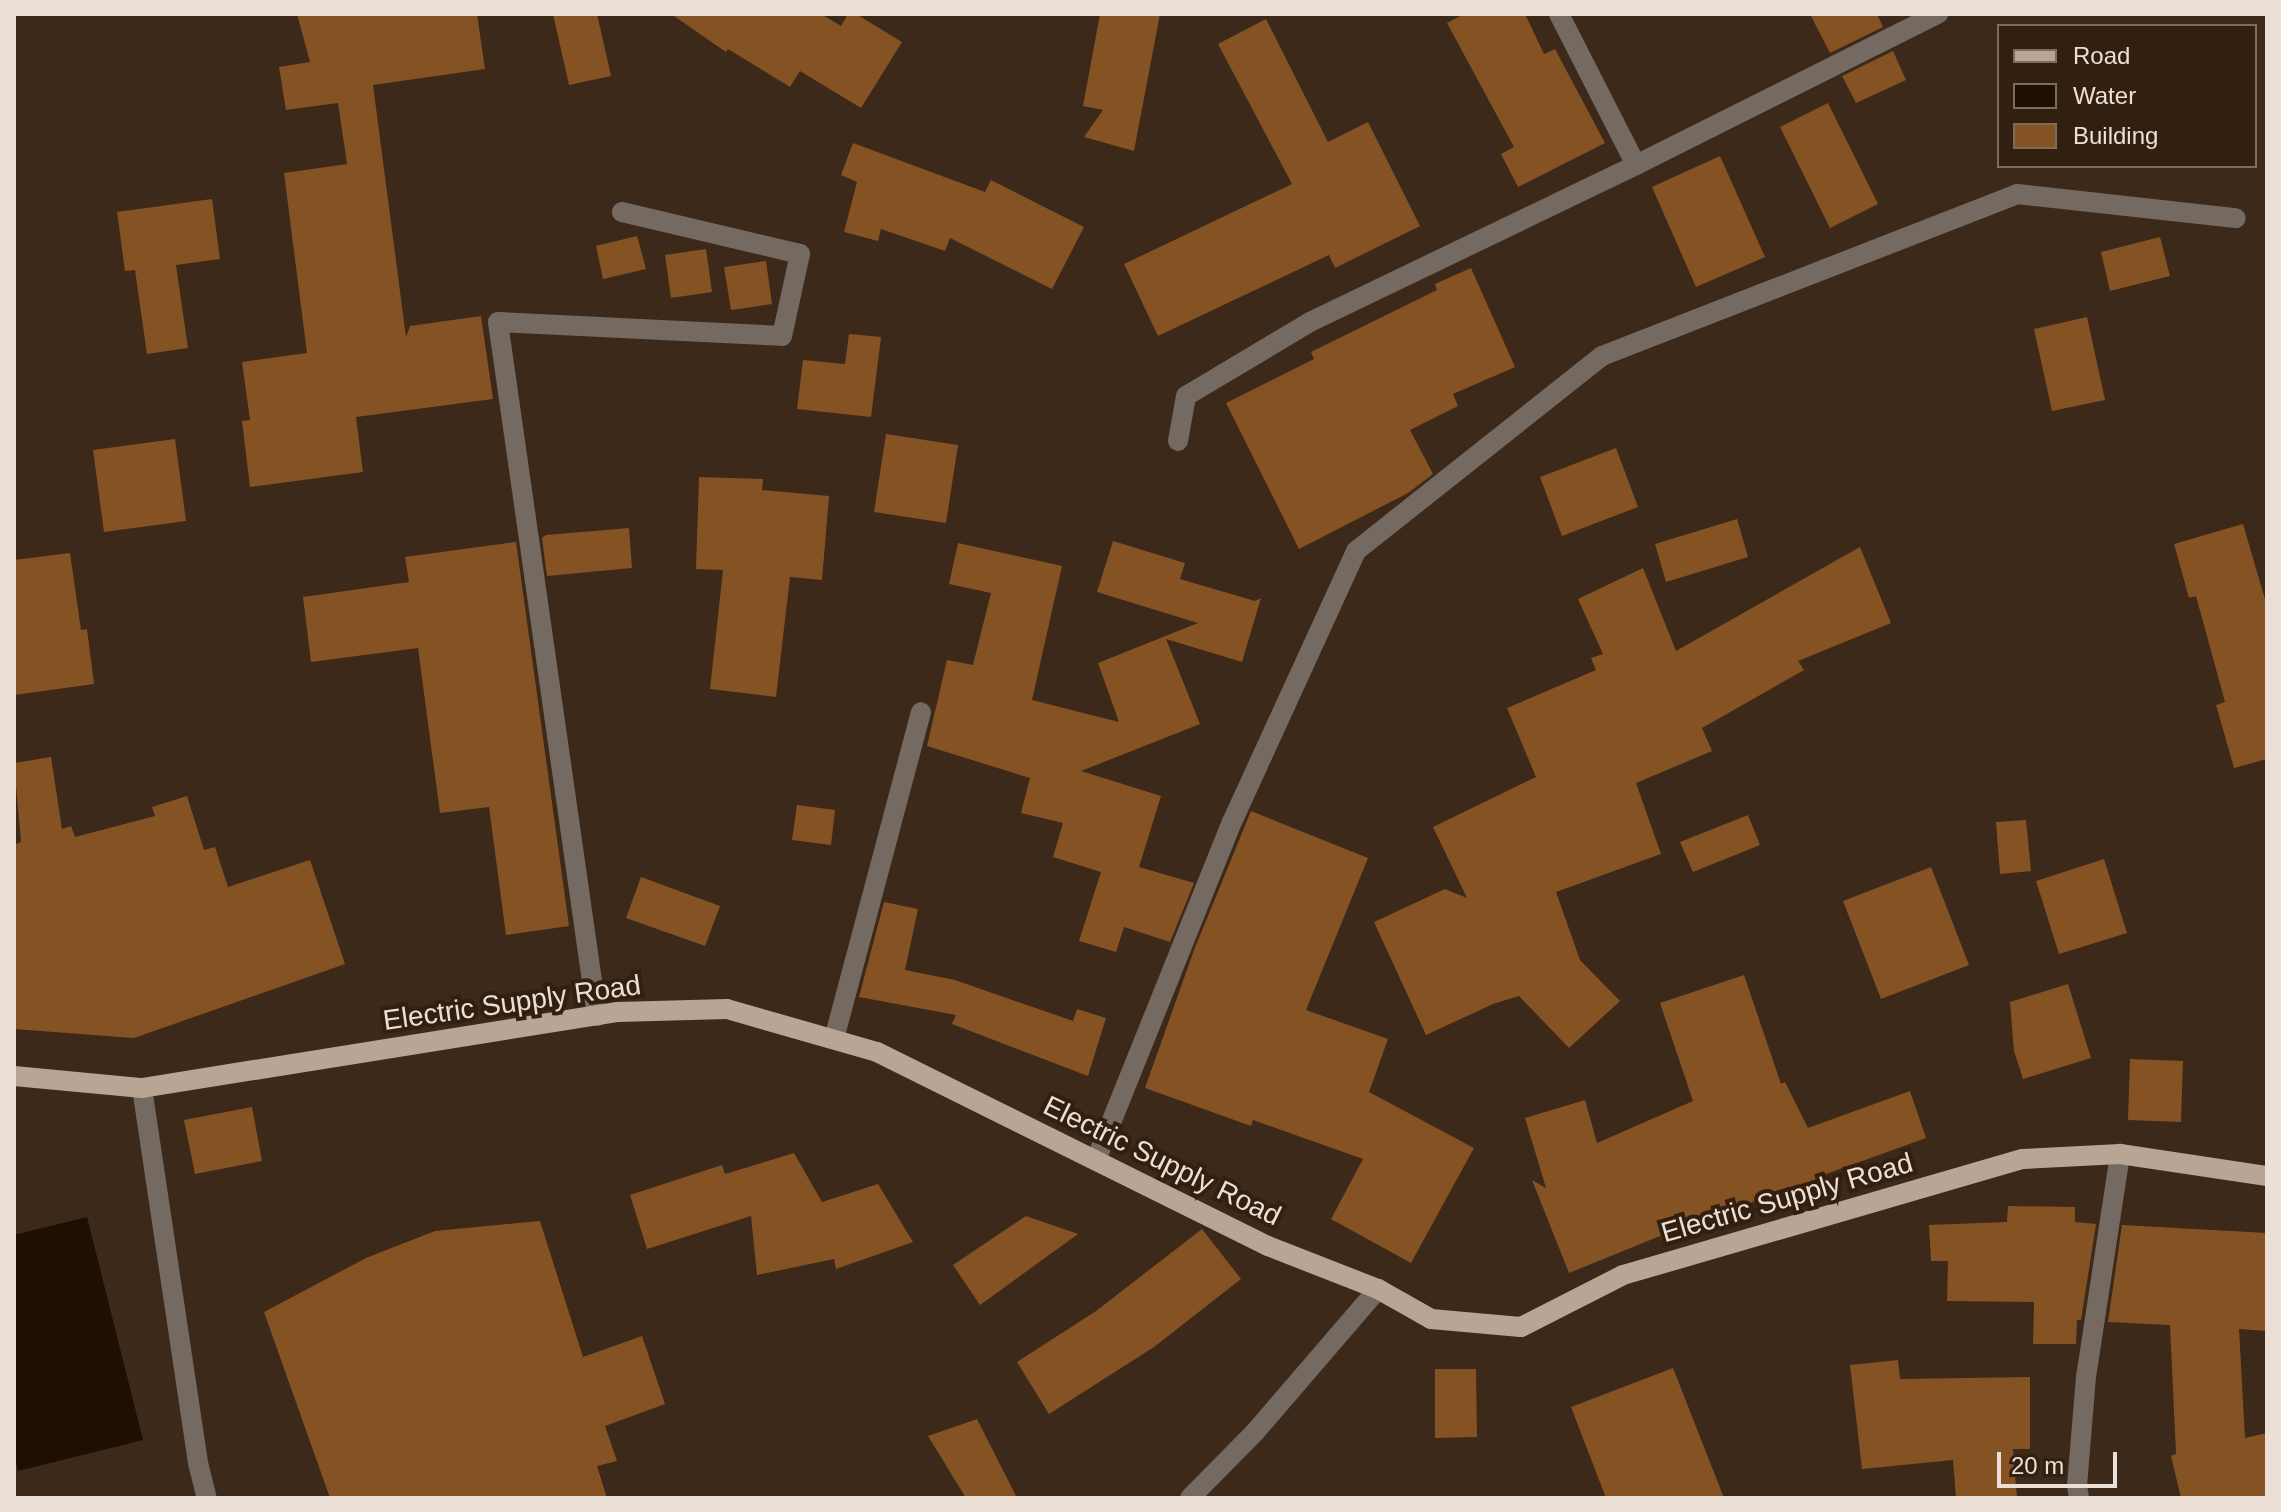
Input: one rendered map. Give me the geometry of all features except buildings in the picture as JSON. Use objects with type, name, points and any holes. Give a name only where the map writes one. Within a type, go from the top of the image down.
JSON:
[{"type":"main road","name":"Electric Supply Road","points":[[14,1076],[142,1088],[597,1016],[727,1009],[877,1052],[1268,1246],[1378,1289],[1431,1319],[1521,1327],[1623,1275],[2023,1159],[2120,1154],[2267,1176]]},
{"type":"street","points":[[1559,14],[1636,165]]},
{"type":"street","points":[[1178,441],[1186,396],[1310,322],[1636,165],[1938,14]]},
{"type":"street","points":[[1096,1160],[1232,822],[1356,551],[1602,356],[2017,194],[2236,218]]},
{"type":"street","points":[[597,1016],[498,322],[782,336],[800,254],[622,212]]},
{"type":"street","points":[[834,1039],[921,712]]},
{"type":"street","points":[[142,1088],[198,1463],[207,1498]]},
{"type":"street","points":[[2079,1498],[2077,1486],[2086,1377],[2120,1154]]},
{"type":"street","points":[[1190,1498],[1255,1432],[1378,1289]]},
{"type":"water","points":[[87,1217],[143,1440],[18,1471],[14,1455],[14,1235]]}]
